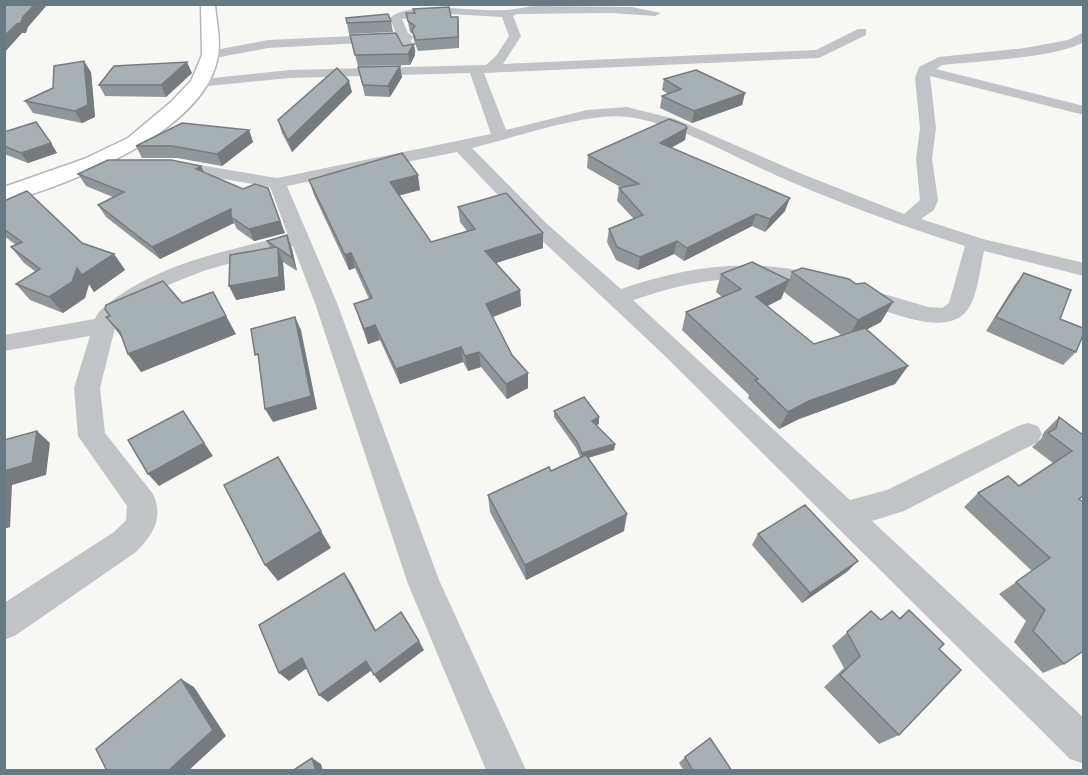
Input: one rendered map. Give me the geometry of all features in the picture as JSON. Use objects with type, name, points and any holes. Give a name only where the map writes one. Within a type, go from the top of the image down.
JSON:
[{"type":"main road","points":[[4,195],[92,164],[135,142],[178,106],[200,83],[210,55],[208,4]]},
{"type":"street","points":[[406,72],[412,56],[406,37],[396,18],[401,15],[449,10],[507,14],[520,9],[580,10],[609,7],[655,13]]},
{"type":"street","points":[[482,70],[501,59],[515,36],[507,14]]},
{"type":"street","points":[[200,83],[290,74],[482,70],[819,54],[862,32]]},
{"type":"street","points":[[906,222],[927,206],[929,200],[924,159],[928,128],[922,78],[924,70],[939,62],[1025,52],[1072,43],[1083,36]]},
{"type":"street","points":[[210,55],[268,44],[406,37]]},
{"type":"street","points":[[482,70],[500,137]]},
{"type":"street","points":[[924,70],[1083,111]]},
{"type":"street","points":[[156,164],[177,165],[277,183],[461,146],[588,116],[627,112],[669,122],[796,178],[906,222],[976,243],[1083,270]]},
{"type":"street","points":[[461,146],[540,228],[845,515],[1083,745]]},
{"type":"street","points":[[92,164],[135,164]]},
{"type":"street","points":[[277,183],[326,303],[424,584],[506,771]]},
{"type":"street","points":[[4,622],[125,542],[141,526],[142,503],[92,436],[87,388],[102,326],[107,316],[150,284],[199,265],[300,238]]},
{"type":"street","points":[[617,298],[696,275],[717,272],[781,273],[808,278],[927,315],[947,316],[959,306],[976,243]]},
{"type":"street","points":[[4,344],[102,326]]},
{"type":"street","points":[[845,515],[893,502],[1028,434]]},
{"type":"building","points":[[4,4],[35,4],[23,17],[21,23],[4,36]]},
{"type":"building","points":[[449,7],[451,17],[458,17],[458,37],[416,40],[412,30],[415,26],[408,21],[406,13],[415,13],[413,9]]},
{"type":"building","points":[[388,14],[391,21],[347,23],[346,18]]},
{"type":"building","points":[[396,33],[403,46],[414,44],[408,54],[355,55],[350,35]]},
{"type":"building","points":[[84,61],[88,105],[75,111],[25,101],[53,88],[54,66]]},
{"type":"building","points":[[187,62],[161,85],[99,85],[114,66]]},
{"type":"building","points":[[400,66],[388,86],[363,85],[358,67]]},
{"type":"building","points":[[337,68],[349,81],[288,140],[278,120]]},
{"type":"building","points":[[696,70],[745,93],[694,111],[662,96],[681,89],[664,79]]},
{"type":"building","points":[[669,119],[687,128],[660,143],[790,198],[770,219],[756,214],[687,248],[677,241],[640,257],[617,247],[609,229],[643,215],[619,188],[639,184],[588,155]]},
{"type":"building","points":[[36,122],[51,143],[21,153],[4,146],[4,132]]},
{"type":"building","points":[[182,123],[249,130],[217,154],[172,146],[136,146]]},
{"type":"building","points":[[402,153],[418,175],[390,182],[431,242],[475,229],[458,207],[506,193],[543,233],[485,251],[520,290],[486,304],[512,355],[528,373],[506,384],[479,352],[465,356],[461,347],[396,369],[375,325],[364,329],[354,304],[372,298],[351,253],[345,255],[309,180]]},
{"type":"building","points":[[108,160],[171,160],[201,166],[196,169],[243,189],[255,184],[268,188],[280,221],[249,229],[231,217],[231,209],[152,247],[98,205],[124,192],[78,174]]},
{"type":"building","points":[[27,191],[82,243],[114,254],[82,275],[77,268],[72,282],[49,297],[16,284],[40,269],[11,247],[22,242],[4,229],[4,201]]},
{"type":"building","points":[[287,235],[292,258],[278,248],[279,277],[229,286],[230,255],[276,247],[267,241]]},
{"type":"building","points":[[752,262],[789,280],[756,297],[814,344],[865,328],[908,366],[809,401],[788,412],[755,380],[758,379],[686,312],[741,289],[721,274]]},
{"type":"building","points":[[802,268],[849,279],[856,284],[865,283],[893,302],[858,320],[792,272]]},
{"type":"building","points":[[1024,273],[1071,290],[1060,319],[1083,328],[1083,335],[1076,352],[996,317]]},
{"type":"building","points":[[163,281],[182,303],[213,292],[226,316],[128,354],[120,332],[106,317],[110,316],[105,309],[106,305]]},
{"type":"building","points":[[295,317],[311,396],[265,409],[258,354],[255,355],[251,329]]},
{"type":"building","points":[[584,397],[599,417],[592,421],[615,444],[582,453],[577,442],[554,411]]},
{"type":"building","points":[[183,411],[204,443],[148,474],[128,440]]},
{"type":"building","points":[[1059,417],[1083,435],[1083,496],[1079,499],[1083,502],[1083,651],[1064,664],[1033,631],[1045,610],[1016,582],[1050,558],[978,493],[1008,476],[1019,486],[1072,451],[1048,433],[1056,428]]},
{"type":"building","points":[[37,431],[32,463],[4,471],[4,440]]},
{"type":"building","points":[[586,455],[627,514],[525,565],[488,495],[549,467],[551,471]]},
{"type":"building","points":[[278,457],[321,531],[265,565],[224,485]]},
{"type":"building","points":[[805,505],[858,561],[810,593],[758,534]]},
{"type":"building","points":[[344,573],[375,631],[401,612],[419,641],[374,675],[366,661],[319,695],[302,658],[279,673],[259,625]]},
{"type":"building","points":[[909,610],[944,644],[939,649],[961,670],[899,735],[840,675],[860,656],[847,632],[871,611],[881,620],[892,611],[900,619]]},
{"type":"building","points":[[181,679],[213,730],[168,771],[107,771],[96,749]]},
{"type":"building","points":[[710,738],[732,771],[693,771],[685,757]]},
{"type":"building","points":[[312,758],[316,771],[292,771]]}]
